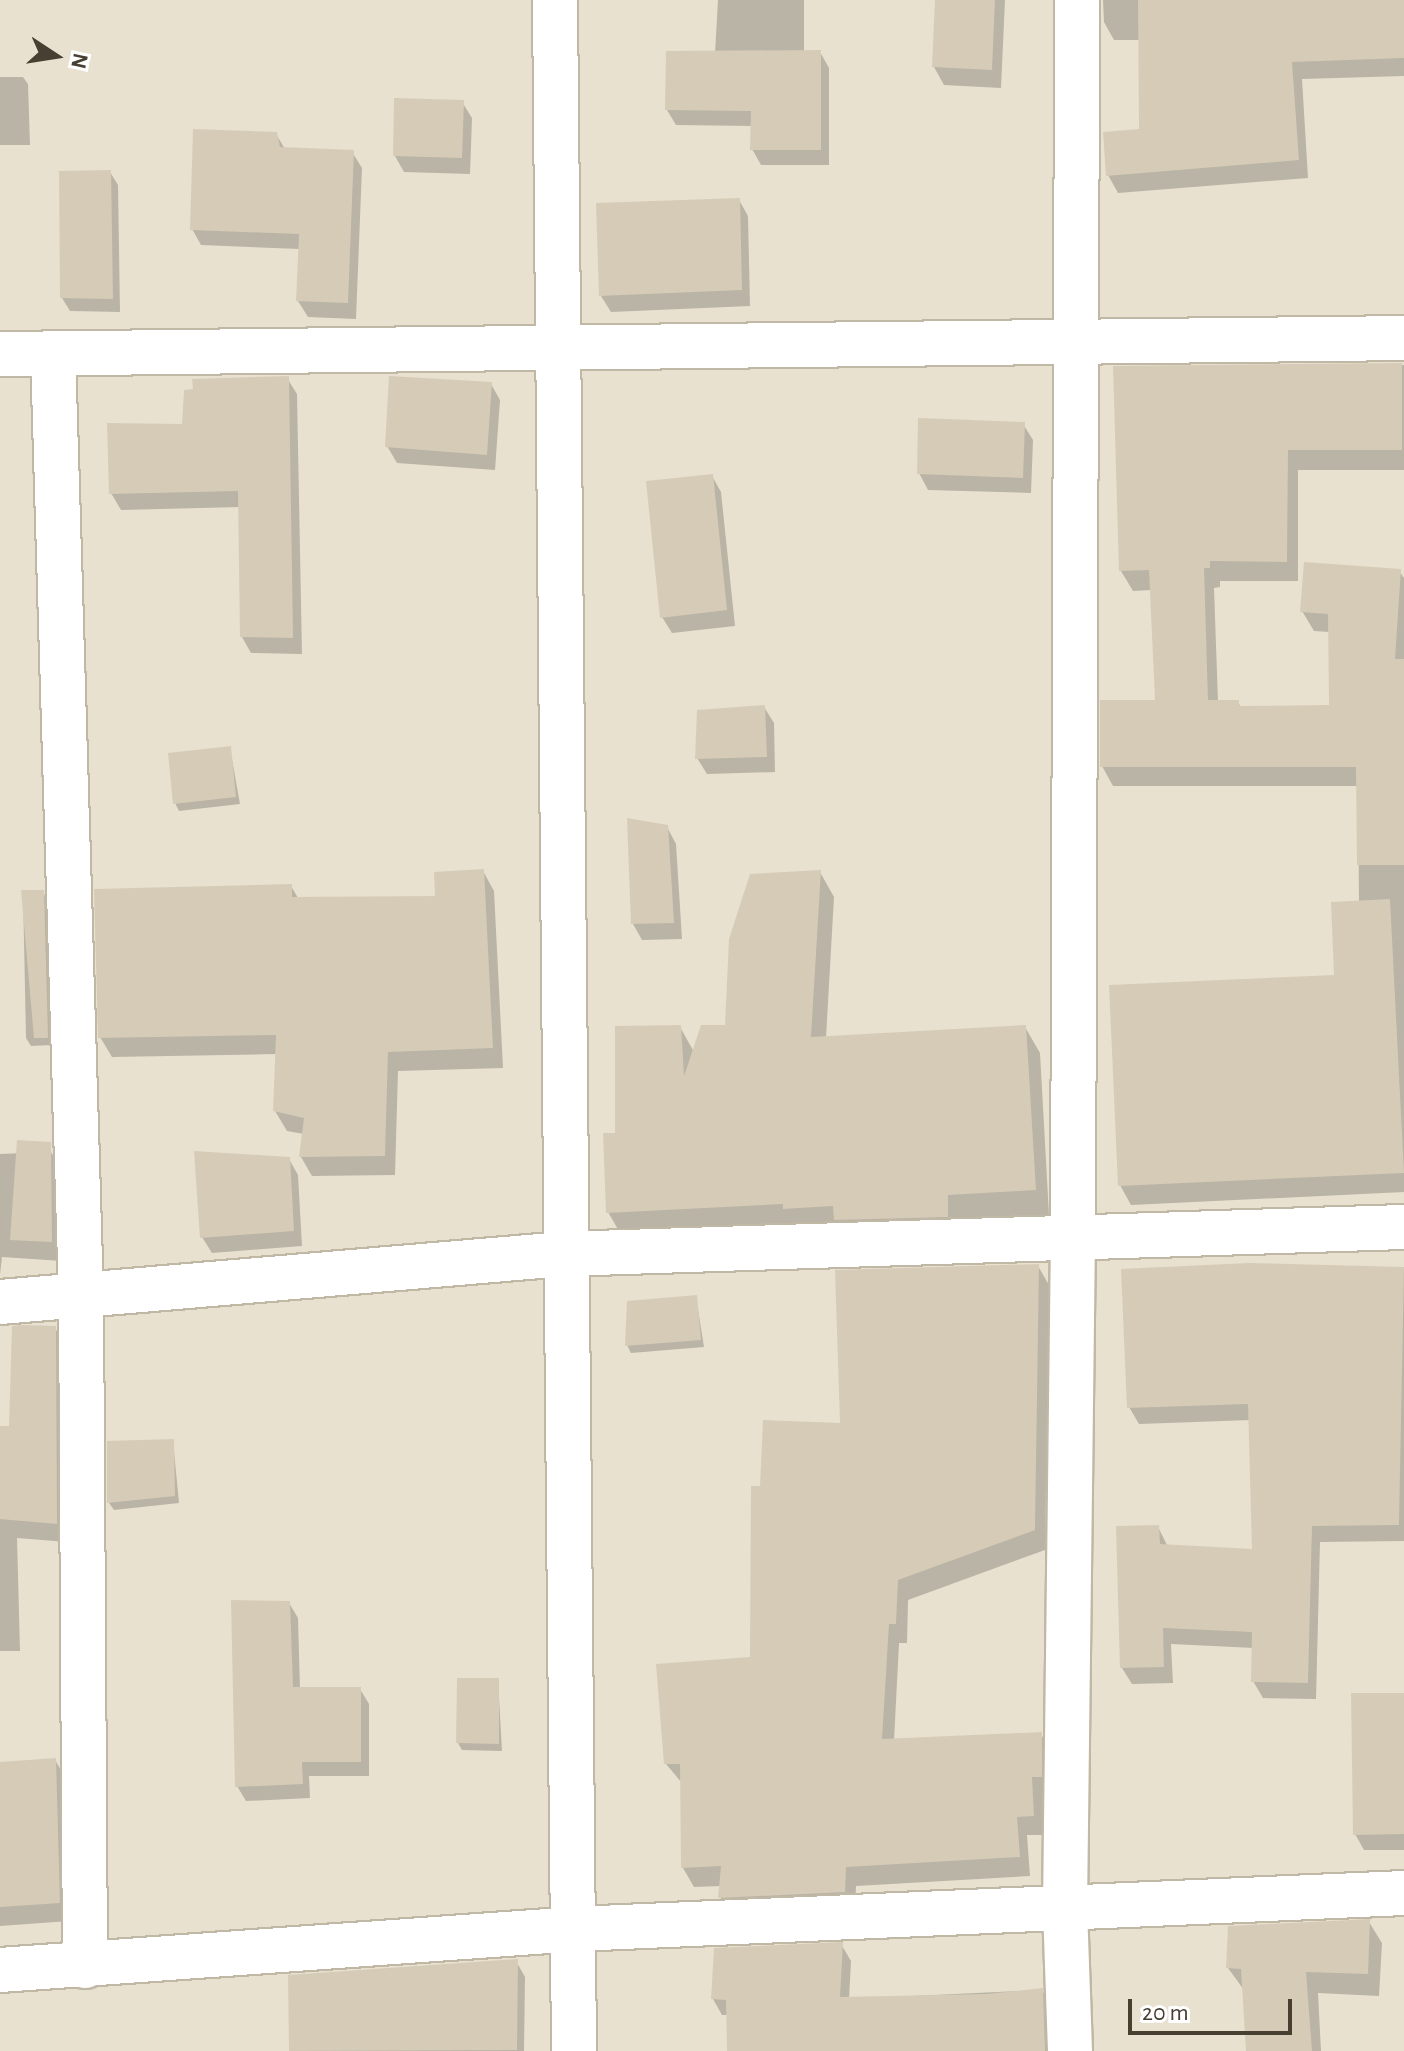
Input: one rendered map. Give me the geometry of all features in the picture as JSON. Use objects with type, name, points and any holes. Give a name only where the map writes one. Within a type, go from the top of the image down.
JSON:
[{"type":"street","points":[[555,0],[563,1254],[576,1929],[574,2051]]},
{"type":"street","points":[[1070,2051],[1065,1909],[1073,1238],[1077,0]]},
{"type":"street","points":[[0,354],[1404,338]]},
{"type":"street","points":[[53,353],[81,1296],[85,1966]]},
{"type":"street","points":[[0,1302],[563,1254],[1404,1227]]},
{"type":"street","points":[[0,1970],[576,1929],[1404,1893]]},
{"type":"shaded area","points":[[0,0],[1404,0],[1404,2051],[0,2051]]},
{"type":"building","points":[[935,0],[995,0],[992,70],[932,67]]},
{"type":"building","points":[[1138,0],[1404,0],[1404,58],[1292,62],[1299,160],[1106,176],[1103,132],[1139,129]]},
{"type":"building","points":[[821,50],[821,150],[750,150],[751,111],[665,110],[666,51]]},
{"type":"building","points":[[394,98],[464,100],[462,158],[393,156]]},
{"type":"building","points":[[193,129],[277,132],[280,147],[354,150],[348,303],[296,301],[299,234],[190,230]]},
{"type":"building","points":[[111,170],[113,299],[60,298],[59,171]]},
{"type":"building","points":[[740,198],[742,290],[599,296],[596,203]]},
{"type":"building","points":[[1402,363],[1402,450],[1288,450],[1287,562],[1210,561],[1210,568],[1204,568],[1208,700],[1239,700],[1239,706],[1329,705],[1328,614],[1300,612],[1304,562],[1401,569],[1395,659],[1404,659],[1404,865],[1357,865],[1356,767],[1100,767],[1100,700],[1155,700],[1149,570],[1119,571],[1113,366]]},
{"type":"building","points":[[289,376],[293,638],[240,637],[238,491],[109,494],[107,423],[182,424],[184,390],[193,389],[192,379]]},
{"type":"building","points":[[389,376],[492,382],[487,455],[385,447]]},
{"type":"building","points":[[918,418],[1025,422],[1023,478],[917,474]]},
{"type":"building","points":[[713,474],[727,610],[660,618],[646,481]]},
{"type":"building","points":[[765,705],[767,757],[695,759],[697,710]]},
{"type":"building","points":[[231,746],[236,797],[173,804],[168,753]]},
{"type":"building","points":[[627,818],[668,825],[674,923],[631,924]]},
{"type":"building","points":[[484,869],[493,1048],[388,1052],[385,1156],[299,1157],[304,1118],[273,1111],[276,1035],[98,1038],[94,889],[292,884],[292,897],[435,896],[434,872]]},
{"type":"building","points":[[821,870],[811,1037],[1026,1025],[1036,1190],[948,1195],[948,1217],[834,1220],[833,1206],[783,1209],[783,1204],[606,1213],[603,1133],[615,1133],[615,1026],[681,1025],[684,1076],[701,1025],[725,1025],[729,939],[750,874]]},
{"type":"building","points":[[21,890],[44,890],[48,1038],[34,1038]]},
{"type":"building","points":[[1390,899],[1404,1173],[1118,1186],[1109,985],[1334,975],[1331,902]]},
{"type":"building","points":[[17,1140],[51,1142],[52,1242],[10,1240]]},
{"type":"building","points":[[194,1151],[290,1157],[294,1231],[200,1238]]},
{"type":"building","points":[[1249,1263],[1404,1267],[1399,1525],[1312,1526],[1308,1683],[1251,1682],[1252,1632],[1163,1628],[1164,1667],[1120,1668],[1116,1526],[1159,1525],[1160,1544],[1252,1549],[1248,1404],[1127,1408],[1121,1269]]},
{"type":"building","points":[[1039,1264],[1035,1530],[898,1580],[896,1624],[889,1624],[882,1739],[1042,1732],[1042,1777],[1032,1777],[1034,1816],[1017,1817],[1020,1857],[846,1867],[845,1892],[718,1898],[721,1866],[681,1868],[680,1764],[664,1764],[656,1664],[750,1657],[751,1486],[760,1486],[763,1420],[840,1423],[835,1270]]},
{"type":"building","points":[[697,1295],[701,1340],[625,1346],[627,1301]]},
{"type":"building","points":[[12,1326],[56,1326],[57,1524],[0,1519],[0,1426],[9,1426]]},
{"type":"building","points":[[174,1439],[175,1496],[107,1503],[107,1441]]},
{"type":"building","points":[[231,1600],[290,1601],[293,1687],[361,1687],[361,1762],[302,1762],[303,1784],[235,1787]]},
{"type":"building","points":[[457,1678],[499,1678],[499,1744],[456,1743]]},
{"type":"building","points":[[1351,1693],[1404,1693],[1404,1834],[1353,1835]]},
{"type":"building","points":[[56,1758],[60,1903],[0,1907],[0,1762]]},
{"type":"building","points":[[1370,1919],[1368,1974],[1306,1972],[1312,2051],[1246,2051],[1241,1969],[1226,1968],[1228,1926]]},
{"type":"building","points":[[843,1942],[840,1997],[987,1994],[1043,1988],[1045,2051],[727,2051],[726,2000],[711,1999],[714,1948]]},
{"type":"building","points":[[518,1959],[517,2050],[289,2051],[288,1975]]}]
